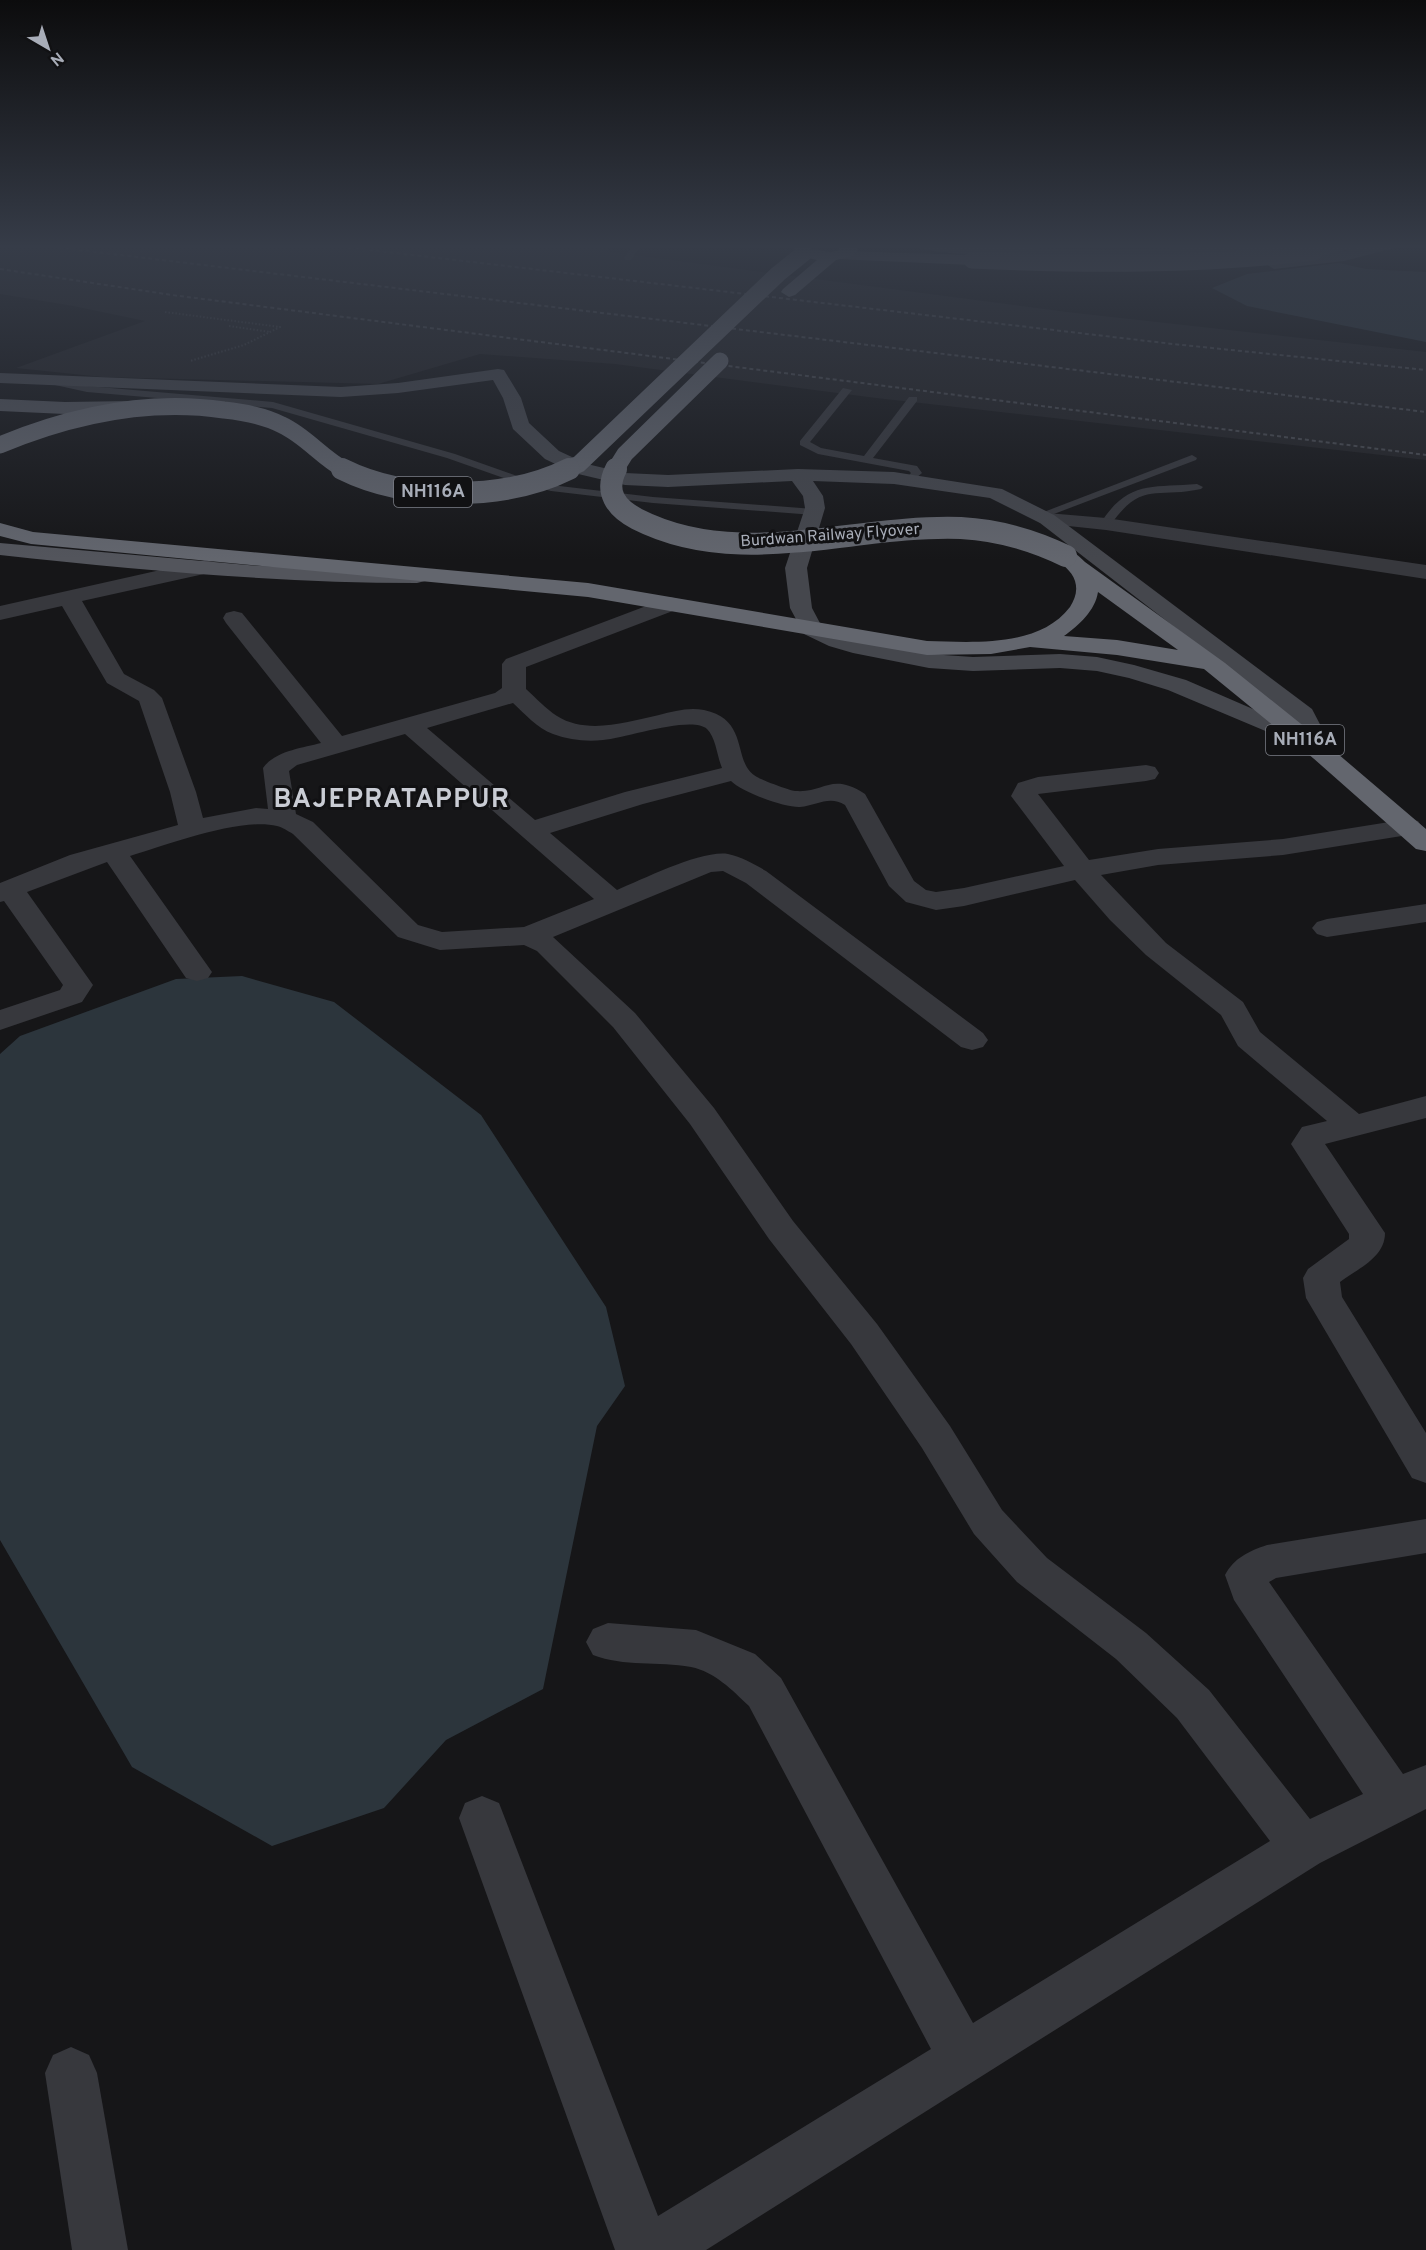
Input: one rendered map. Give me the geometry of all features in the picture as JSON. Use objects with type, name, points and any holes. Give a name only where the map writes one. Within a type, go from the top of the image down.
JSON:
[{"type":"highway","name":"NH116A","points":[[0,445],[49,424],[119,410],[157,407],[218,409],[270,420],[303,436],[337,466],[360,477],[394,487],[432,492],[465,492],[529,483],[553,476],[579,464],[698,350]]},
{"type":"highway","name":"Burdwan Railway Flyover","points":[[731,350],[625,454],[615,468],[609,482],[611,497],[621,510],[637,521],[667,533],[690,538],[749,544],[908,529],[977,529],[1031,540],[1072,562]]},
{"type":"highway","name":"NH116A","points":[[0,529],[30,538],[540,584],[927,648],[985,648],[1027,641],[1056,630],[1080,611],[1087,598],[1088,587],[1072,562]]},
{"type":"highway","name":"NH116A","points":[[1072,562],[1217,668],[1315,747],[1417,835]]},
{"type":"highway","name":"NH116A","points":[[1027,641],[1100,645],[1140,650],[1171,655],[1217,668]]},
{"type":"main road","points":[[0,405],[65,408],[157,407]]},
{"type":"main road","points":[[0,549],[331,576],[449,576]]},
{"type":"street","points":[[0,378],[341,392],[398,388],[498,374],[512,398],[520,425],[552,455],[581,469],[625,479],[668,481],[798,475],[910,480],[995,493],[1045,517],[1303,714],[1315,747]]},
{"type":"street","points":[[798,475],[813,496],[814,512],[796,568],[801,608],[812,629],[837,641],[861,648],[929,661],[972,664],[1060,661],[1097,664],[1134,672],[1177,685],[1315,747]]},
{"type":"street","points":[[1045,517],[1426,572]]},
{"type":"street","points":[[0,613],[205,567]]},
{"type":"street","points":[[69,599],[115,678],[123,685],[142,691],[150,698],[183,792],[192,829]]},
{"type":"street","points":[[670,604],[514,664],[514,690],[548,721],[565,730],[591,734],[683,717],[704,717],[714,722],[722,732],[740,778],[748,783],[773,790],[790,800],[833,790],[849,794],[856,800],[903,886],[916,896],[936,902],[1082,870],[1158,857],[1417,835]]},
{"type":"street","points":[[234,618],[336,745]]},
{"type":"street","points":[[283,818],[276,768],[288,760],[504,698],[514,690]]},
{"type":"street","points":[[409,725],[613,901]]},
{"type":"street","points":[[531,830],[634,798],[738,772]]},
{"type":"street","points":[[1146,773],[1038,785],[1027,789],[1024,796],[1082,870],[1156,949],[1232,1009],[1239,1018],[1242,1031],[1249,1039],[1353,1126]]},
{"type":"street","points":[[0,1021],[71,996],[78,985],[5,891],[80,861],[113,851],[192,829],[256,816],[283,818],[303,828],[408,931],[440,942],[529,936],[706,864],[725,862],[739,867],[972,1040]]},
{"type":"street","points":[[113,851],[197,972]]},
{"type":"street","points":[[1327,928],[1426,913]]},
{"type":"street","points":[[529,936],[547,945],[624,1020],[702,1116],[781,1230],[864,1334],[936,1437],[988,1522],[1032,1570],[1131,1646],[1192,1704],[1303,1847]]},
{"type":"street","points":[[1426,1107],[1314,1135],[1308,1144],[1367,1233],[1367,1243],[1356,1255],[1334,1267],[1322,1278],[1324,1298],[1426,1467]]},
{"type":"street","points":[[655,2250],[1303,1847],[1411,1794],[1249,1587],[1246,1575],[1267,1562],[1426,1536]]},
{"type":"street","points":[[608,1641],[696,1649],[739,1668],[765,1692],[964,2058]]},
{"type":"street","points":[[482,1818],[643,2250]]},
{"type":"street","points":[[71,2073],[100,2250]]},
{"type":"lane","points":[[47,380],[87,388],[273,405],[452,456],[516,479],[551,488],[653,500],[814,512]]},
{"type":"lane","points":[[848,390],[804,443],[818,451],[913,468],[917,473],[910,480]]},
{"type":"lane","points":[[867,459],[913,399]]},
{"type":"lane","points":[[1045,517],[1192,458]]},
{"type":"lane","points":[[1106,524],[1121,503],[1130,497],[1144,493],[1197,487]]},
{"type":"path","points":[[188,361],[226,350]]},
{"type":"shaded area","points":[[65,350],[1408,350],[1426,352],[1426,460],[876,398],[615,364],[480,354],[378,384],[102,377],[16,368]]},
{"type":"shaded area","points":[[242,976],[334,1002],[481,1115],[606,1307],[625,1386],[597,1426],[543,1689],[446,1740],[384,1808],[272,1846],[132,1767],[0,1540],[0,1054],[20,1036],[176,979]]},
{"type":"railway","points":[[603,350],[1426,455]]},
{"type":"railway","points":[[910,350],[1426,412]]},
{"type":"railway","points":[[1231,350],[1426,370]]},
{"type":"district","name":"BAJEPRATAPPUR","points":[[392,800]]}]
